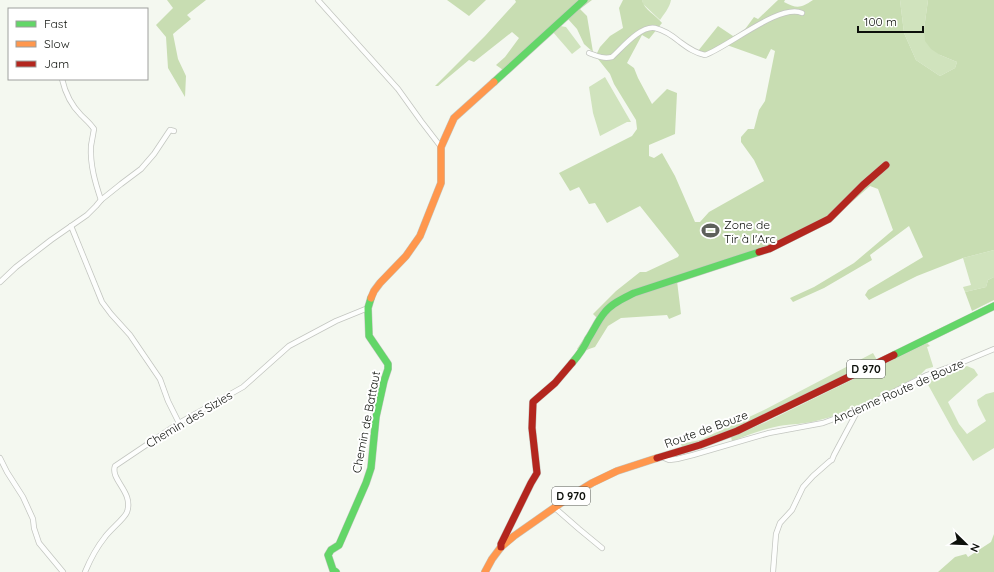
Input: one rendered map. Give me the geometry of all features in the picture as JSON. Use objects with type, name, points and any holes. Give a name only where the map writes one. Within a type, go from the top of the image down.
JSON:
[{"type":"street","points":[[318,0],[398,89],[420,121],[441,147],[454,118],[584,0]]},
{"type":"street","points":[[589,53],[599,57],[612,57],[641,32],[648,28],[655,28],[679,40],[694,52],[705,55],[764,21],[786,12],[797,11],[802,13]]},
{"type":"street","points":[[62,80],[68,96],[75,107],[81,116],[94,129],[91,145],[92,164],[95,182],[101,200]]},
{"type":"street","points":[[0,282],[16,267],[92,210],[101,200],[141,169],[154,154],[170,130],[174,131]]},
{"type":"street","name":"Chemin de Battaut","points":[[336,572],[333,570],[328,556],[331,550],[339,544],[366,484],[371,468],[374,430],[384,380],[388,369],[388,364],[369,336],[368,308],[374,291],[406,256],[420,236],[440,183],[441,147]]},
{"type":"street","points":[[501,547],[501,544],[537,473],[532,428],[533,402],[561,377],[585,346],[602,315],[615,303],[634,292],[770,249],[829,219],[863,185],[886,165]]},
{"type":"street","points":[[71,226],[102,302],[130,334],[160,379],[168,401],[179,423]]},
{"type":"street","name":"Route de Bouze","points":[[485,572],[501,547],[571,496],[592,483],[617,471],[737,432],[994,306]]},
{"type":"street","name":"Chemin des Sizies","points":[[85,572],[102,540],[127,513],[129,504],[125,491],[114,473],[115,466],[179,423],[243,387],[289,346],[336,321],[368,308]]},
{"type":"street","name":"Ancienne Route de Bouze","points":[[661,456],[669,460],[688,457],[769,432],[824,423],[858,410],[927,375],[994,349]]},
{"type":"street","points":[[773,572],[776,534],[780,523],[792,510],[803,487],[832,460],[858,410]]},
{"type":"street","points":[[0,458],[23,497],[33,519],[34,528],[39,543],[62,572]]},
{"type":"street","points":[[555,508],[602,548]]},
{"type":"green space","points":[[167,0],[206,0],[187,15],[191,19],[173,34],[178,59],[186,76],[185,97],[168,68],[166,37],[156,25],[173,8]]},
{"type":"green space","points":[[447,0],[486,0],[469,16]]},
{"type":"green space","points":[[515,0],[581,0],[503,70],[496,65],[505,57],[519,38],[512,32],[474,62],[469,60],[438,86],[435,86],[485,36],[516,2]]},
{"type":"green space","points":[[587,0],[592,0],[580,9],[587,16],[593,52],[584,44],[577,29],[568,19],[581,4]]},
{"type":"green space","points":[[623,0],[642,0],[645,7],[662,23],[649,39],[642,35],[627,63],[634,68],[652,104],[667,89],[677,93],[675,134],[649,145],[649,156],[654,158],[662,153],[675,176],[695,222],[700,222],[709,212],[764,181],[754,160],[741,142],[741,137],[748,129],[754,129],[759,110],[765,101],[775,51],[771,49],[766,59],[724,44],[706,53],[698,51],[718,26],[733,36],[743,32],[754,17],[758,19],[778,0],[785,0],[784,2],[788,4],[799,7],[813,0],[900,0],[904,33],[916,60],[940,76],[955,68],[957,62],[940,55],[931,49],[925,41],[924,29],[928,0],[994,0],[994,250],[963,258],[917,276],[869,300],[865,295],[868,290],[923,257],[909,226],[870,255],[872,260],[824,288],[793,302],[790,298],[814,287],[854,263],[893,230],[878,189],[870,186],[831,220],[770,252],[677,281],[681,314],[669,319],[667,315],[621,318],[608,326],[595,347],[583,352],[577,349],[597,318],[593,314],[616,291],[640,272],[646,272],[678,257],[679,255],[640,206],[607,223],[595,203],[589,204],[579,187],[570,191],[559,173],[632,136],[637,129],[636,120],[614,84],[610,74],[598,59],[597,53],[600,47],[610,36],[623,28],[619,8]]},
{"type":"green space","points":[[642,0],[671,0],[668,8],[660,20],[643,4]]},
{"type":"green space","points":[[900,0],[928,0],[924,29],[940,55],[957,62],[955,68],[940,76],[916,60],[904,33]]},
{"type":"green space","points":[[560,26],[566,27],[581,47],[572,54],[552,31]]},
{"type":"green space","points":[[605,77],[631,122],[627,122],[600,136],[593,113],[589,87]]},
{"type":"green space","points":[[994,250],[994,277],[988,280],[986,287],[965,292],[963,287],[971,285],[963,258]]},
{"type":"green space","points":[[994,277],[994,300],[972,311],[965,292],[986,287],[988,280]]},
{"type":"green space","points":[[927,343],[930,346],[927,347],[933,367],[926,369],[920,375],[883,395],[844,413],[811,422],[773,427],[732,441],[731,437],[766,422]]},
{"type":"green space","points":[[873,353],[877,360],[739,428],[682,447],[681,444],[700,440],[766,409]]},
{"type":"green space","points":[[967,366],[974,369],[978,375],[948,402],[959,424],[967,434],[986,421],[977,400],[986,394],[994,392],[994,448],[973,461],[953,430],[926,381]]},
{"type":"green space","points":[[994,534],[994,572],[938,572],[955,557],[966,554],[968,557],[991,542]]},
{"type":"traffic: fast","points":[[494,82],[584,0]]},
{"type":"traffic: fast","points":[[572,363],[583,349],[603,315],[618,301],[634,293],[759,252]]},
{"type":"traffic: fast","points":[[336,572],[333,570],[328,555],[331,550],[339,545],[371,468],[376,417],[388,369],[388,364],[369,336],[368,308],[371,298]]},
{"type":"traffic: fast","points":[[894,355],[994,306]]},
{"type":"traffic: slow","points":[[371,298],[380,283],[406,256],[420,236],[441,183],[441,147],[454,118],[494,82]]},
{"type":"traffic: slow","points":[[485,572],[501,547],[514,536],[571,496],[592,483],[617,471],[657,458]]},
{"type":"traffic: jam","points":[[759,252],[769,249],[829,219],[863,185],[886,165]]},
{"type":"traffic: jam","points":[[657,458],[700,445],[737,431],[894,355]]},
{"type":"traffic: jam","points":[[501,547],[501,544],[537,473],[532,428],[533,402],[555,383],[572,363]]},
{"type":"place","name":"Zone de Tir à l'Arc","points":[[711,231]]}]
